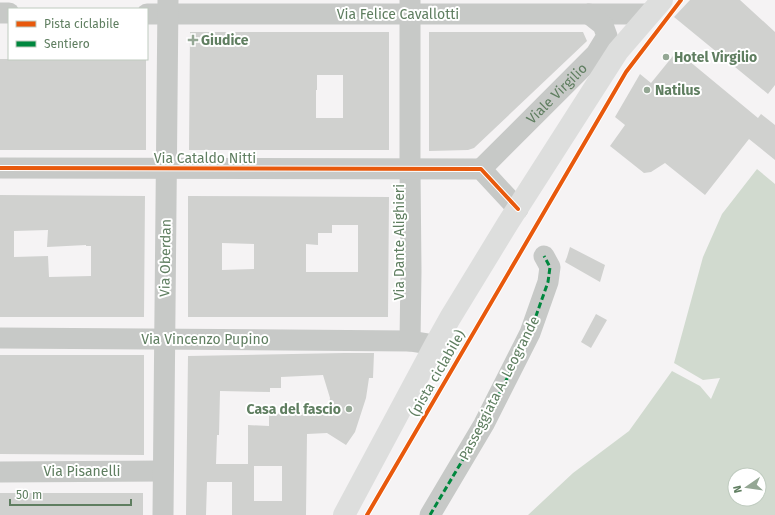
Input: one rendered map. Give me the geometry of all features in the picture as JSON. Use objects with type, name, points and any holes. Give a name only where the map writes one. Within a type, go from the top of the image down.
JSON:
[{"type":"main road","points":[[344,515],[450,318],[508,222],[518,209],[618,51],[656,7]]},
{"type":"street","name":"Via Felice Cavallotti","points":[[148,14],[168,7],[410,7],[589,14],[656,7]]},
{"type":"street","name":"Via Oberdan","points":[[163,515],[168,7]]},
{"type":"street","name":"Via Dante Alighieri","points":[[410,7],[410,341]]},
{"type":"street","name":"Viale Virgilio","points":[[481,169],[596,54],[607,36],[603,25],[589,14]]},
{"type":"street","name":"Via Cataldo Nitti","points":[[0,168],[481,169]]},
{"type":"street","points":[[481,169],[518,209]]},
{"type":"street","name":"Passeggiata A. Leogrande","points":[[430,515],[484,424],[530,333],[548,282],[550,267],[544,256]]},
{"type":"street","name":"Via Vincenzo Pupino","points":[[0,338],[410,341],[435,345]]},
{"type":"street","name":"Via Pisanelli","points":[[0,472],[163,471]]},
{"type":"shaded area","points":[[757,169],[775,184],[775,515],[528,515],[573,473],[629,431],[672,371],[700,386],[711,399],[720,378],[703,380],[674,363],[703,257],[722,214]]},
{"type":"building","points":[[690,0],[740,0],[775,32],[775,85],[768,94],[674,17]]},
{"type":"building","points":[[190,32],[389,32],[389,150],[189,150]],"holes":[[[317,75],[343,75],[343,118],[316,118]]]},
{"type":"building","points":[[429,32],[583,32],[587,41],[474,148],[468,150],[429,151]]},
{"type":"building","points":[[677,51],[758,118],[761,114],[775,125],[775,160],[749,139],[705,195],[665,163],[651,172],[644,173],[610,146],[625,125],[615,117],[640,74],[651,83]]},
{"type":"building","points":[[0,59],[146,60],[146,150],[0,150]]},
{"type":"building","points":[[0,195],[145,196],[144,317],[0,317]],"holes":[[[48,230],[47,247],[91,246],[91,276],[49,277],[48,256],[14,257],[14,231]]]},
{"type":"building","points":[[188,196],[389,197],[388,317],[188,317]],"holes":[[[332,225],[358,225],[358,272],[306,272],[306,244],[318,245],[318,233],[332,233]],[[222,243],[254,244],[254,269],[222,270]]]},
{"type":"building","points":[[570,247],[605,265],[600,282],[565,262]]},
{"type":"building","points":[[596,314],[607,320],[591,348],[581,342]]},
{"type":"building","points":[[374,353],[373,378],[369,378],[366,398],[355,432],[346,445],[327,433],[307,434],[306,515],[232,515],[232,482],[207,482],[206,515],[186,515],[188,356]],"holes":[[[323,375],[330,398],[329,405],[326,409],[320,412],[269,414],[269,426],[248,425],[248,464],[216,464],[217,435],[219,435],[220,391],[270,392],[270,388],[281,388],[281,377]],[[254,466],[282,466],[282,501],[254,501]]]},
{"type":"building","points":[[0,355],[144,355],[144,455],[0,454]]},
{"type":"building","points":[[0,493],[143,493],[143,515],[0,515]]},
{"type":"marked path","points":[[430,515],[484,424],[530,333],[548,282],[550,267],[544,256]]},
{"type":"cycle path","name":"(pista ciclabile)","points":[[367,515],[626,72],[681,0]]},
{"type":"cycle path","points":[[0,168],[481,169],[518,209]]},
{"type":"place","name":"Giudice","points":[[193,40]]},
{"type":"place","name":"Hotel Virgilio","points":[[666,57]]},
{"type":"place","name":"Natilus","points":[[647,90]]},
{"type":"place","name":"Casa del fascio","points":[[349,409]]}]
